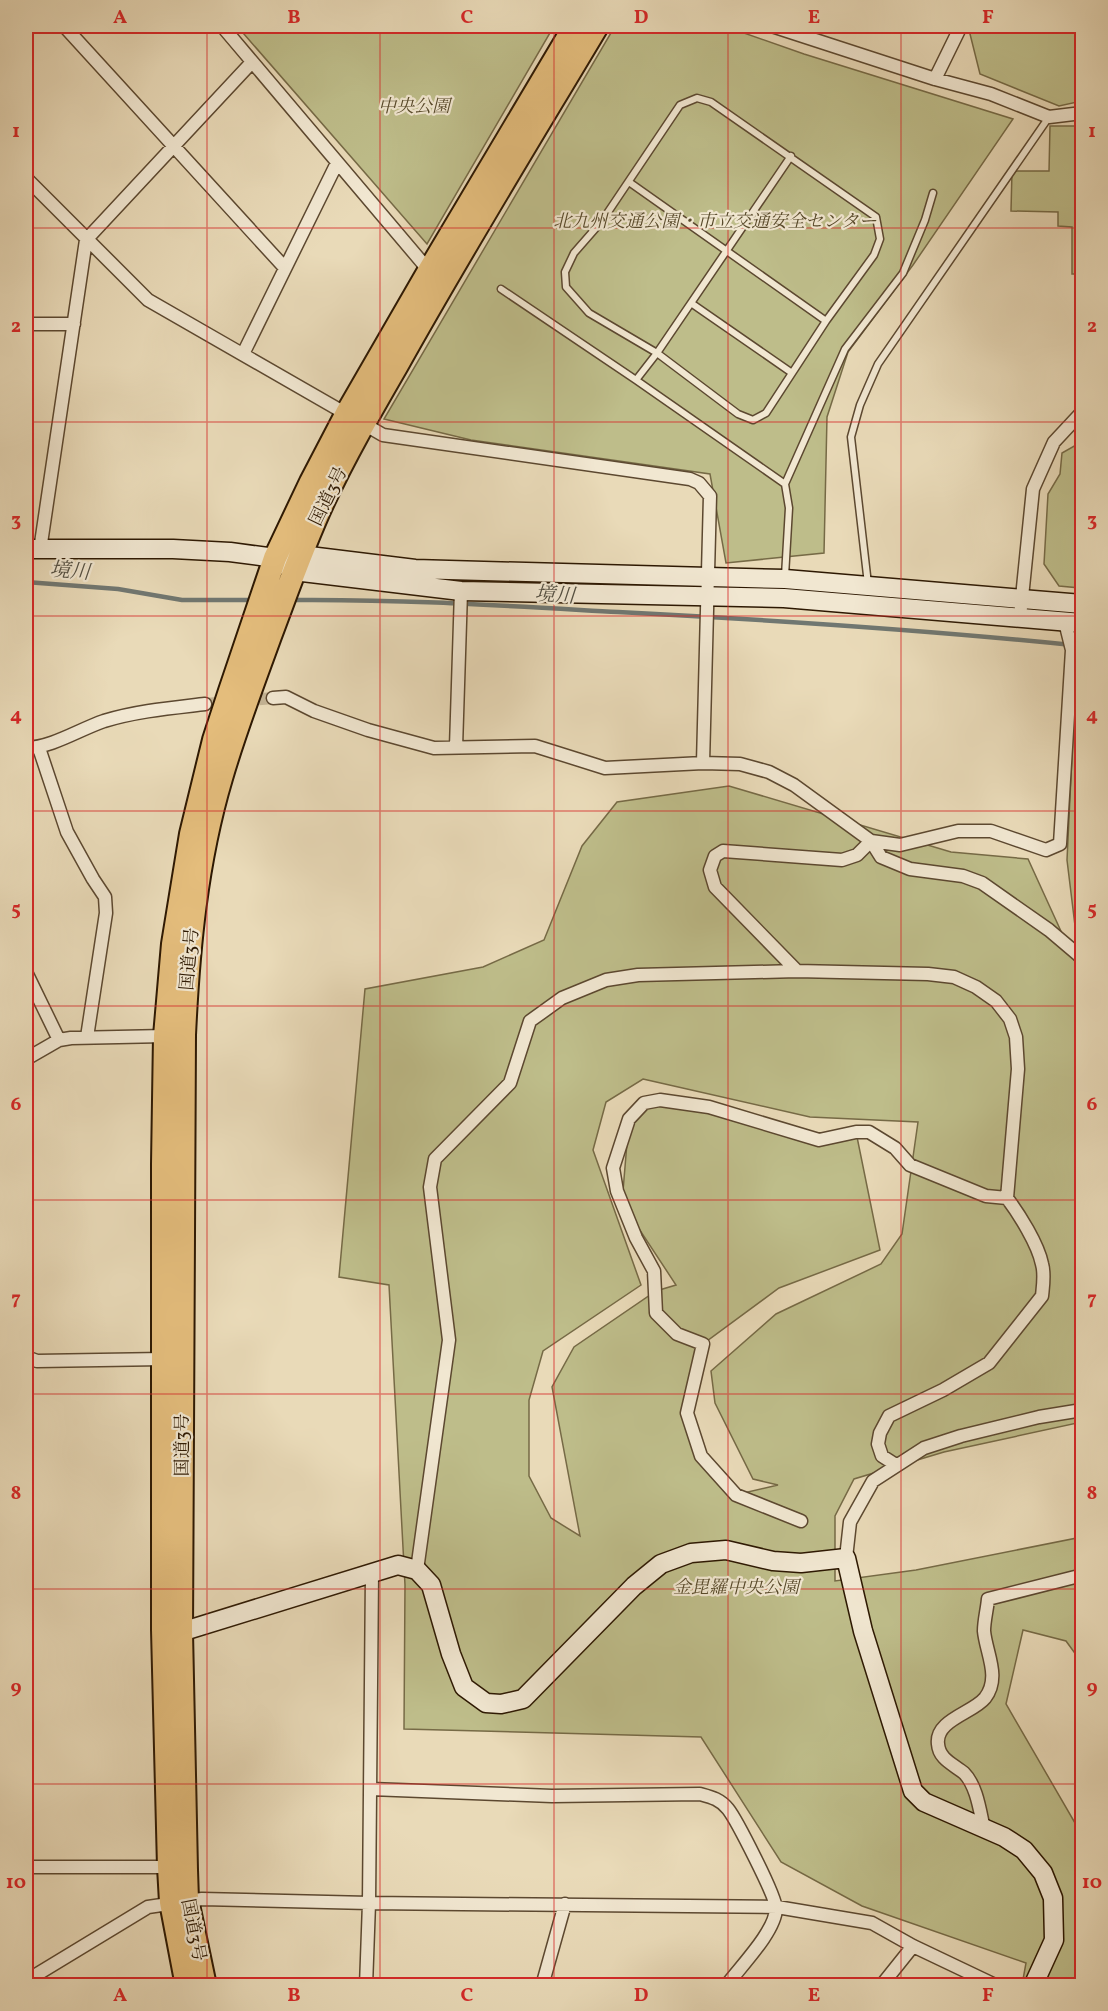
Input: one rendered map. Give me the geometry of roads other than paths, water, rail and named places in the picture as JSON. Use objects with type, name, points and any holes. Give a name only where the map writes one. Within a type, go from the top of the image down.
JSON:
[{"type":"highway","name":"国道3号","points":[[205,1986],[169,1867],[163,1630],[165,1036],[173,944],[191,834],[201,789],[230,691],[275,558],[311,482],[356,418],[575,26]]},
{"type":"highway","name":"国道3号","points":[[435,278],[597,26]]},
{"type":"highway","name":"国道3号","points":[[188,1986],[179,1901],[183,1047],[188,960],[200,876],[221,778],[252,684],[297,563],[356,418]]},
{"type":"street","points":[[26,29],[29,26]]},
{"type":"street","points":[[64,26],[285,268]]},
{"type":"street","points":[[222,26],[435,278]]},
{"type":"street","points":[[772,26],[794,29],[935,79],[991,94],[1049,117],[1083,113]]},
{"type":"street","points":[[935,79],[961,26]]},
{"type":"street","points":[[252,62],[86,240],[74,324],[33,550],[173,549],[230,552],[461,591],[784,598],[1074,622],[1060,844],[1046,850],[992,831],[958,831],[900,845],[871,841]]},
{"type":"street","points":[[243,354],[337,163]]},
{"type":"street","points":[[26,178],[148,300],[383,435],[628,469],[699,483],[710,496],[703,763]]},
{"type":"street","points":[[26,324],[74,324]]},
{"type":"street","points":[[1020,617],[1033,489],[1054,442],[1083,412]]},
{"type":"street","points":[[297,563],[415,569],[785,579],[1083,604]]},
{"type":"street","points":[[456,747],[461,591]]},
{"type":"street","points":[[273,698],[286,697],[314,711],[368,730],[434,748],[535,746],[605,768],[703,763],[740,764],[769,772],[794,785],[871,841],[881,858],[910,868],[963,876],[982,883],[1083,957]]},
{"type":"street","points":[[26,748],[39,748],[103,722],[143,711],[205,704]]},
{"type":"street","points":[[39,748],[67,832],[105,897],[106,913],[87,1037]]},
{"type":"street","points":[[797,971],[715,887],[711,870],[714,856],[723,850],[842,860],[857,855],[871,841]]},
{"type":"street","points":[[417,1570],[450,1340],[430,1187],[435,1159],[510,1083],[530,1021],[562,998],[606,980],[638,975],[797,971],[928,974],[954,977],[976,987],[996,1001],[1010,1019],[1016,1037],[1018,1069],[1007,1198],[1021,1216],[1042,1264],[1044,1286],[1042,1296],[989,1363],[943,1390],[889,1416],[880,1433],[878,1444],[882,1456],[896,1466]]},
{"type":"street","points":[[26,972],[59,1040]]},
{"type":"street","points":[[26,1059],[59,1040],[87,1037],[165,1036]]},
{"type":"street","points":[[801,1521],[736,1495],[701,1456],[687,1413],[703,1344],[677,1334],[656,1313],[654,1271],[636,1238],[617,1191],[613,1168],[629,1119],[644,1103],[660,1100],[709,1107],[819,1140],[856,1132],[869,1132],[895,1148],[910,1165],[986,1196],[1007,1198]]},
{"type":"street","points":[[26,1357],[37,1361],[163,1359]]},
{"type":"street","points":[[1033,1986],[1054,1940],[1053,1898],[1043,1873],[1024,1850],[1005,1837],[924,1802],[914,1791],[863,1631],[846,1558],[850,1522],[873,1481],[924,1448],[961,1436],[1083,1410]]},
{"type":"street","points":[[181,1632],[398,1565],[417,1570],[430,1585],[451,1654],[464,1687],[486,1702],[501,1704],[523,1699],[634,1586],[661,1564],[691,1552],[726,1550],[773,1561],[801,1563],[846,1558]]},
{"type":"street","points":[[366,1986],[371,1789],[372,1573]]},
{"type":"street","points":[[984,1829],[973,1788],[966,1775],[942,1756],[938,1746],[938,1736],[944,1727],[985,1698],[993,1677],[984,1630],[988,1599],[1075,1577],[1083,1578]]},
{"type":"street","points":[[371,1789],[552,1796],[700,1794],[718,1799],[729,1810],[777,1906],[773,1922],[765,1937],[726,1986]]},
{"type":"street","points":[[26,1867],[169,1867]]},
{"type":"street","points":[[26,1981],[148,1907],[202,1899],[777,1906],[872,1923],[913,1946],[998,1986]]},
{"type":"street","points":[[542,1986],[565,1904]]},
{"type":"street","points":[[881,1986],[913,1946]]},
{"type":"lane","points":[[697,98],[711,102],[876,217],[880,239],[874,255],[826,321],[766,413],[753,420],[738,414],[657,353],[589,313],[566,287],[565,272],[574,254],[602,221],[629,182],[680,105],[697,98]]},
{"type":"lane","points":[[870,605],[851,437],[860,405],[878,363],[1049,117]]},
{"type":"lane","points":[[636,380],[657,353],[791,156]]},
{"type":"lane","points":[[629,182],[826,321]]},
{"type":"lane","points":[[784,598],[789,508],[786,484],[845,349],[903,273],[925,220],[933,193]]},
{"type":"lane","points":[[501,289],[786,484]]},
{"type":"lane","points":[[691,303],[792,373]]},
{"type":"water","points":[[1077,292],[1082,292],[1082,330],[1077,329]]},
{"type":"waterway","name":"境川","points":[[26,582],[118,589],[182,600],[254,600]]},
{"type":"waterway","name":"境川","points":[[292,600],[455,603],[734,618],[908,630],[1082,646]]},
{"type":"tunnel","points":[[205,704],[273,698]]},
{"type":"park label","name":"中央公園","points":[[414,106]]},
{"type":"park label","name":"北九州交通公園・市立交通安全センター","points":[[715,221]]},
{"type":"park label","name":"金毘羅中央公園","points":[[736,1587]]}]
